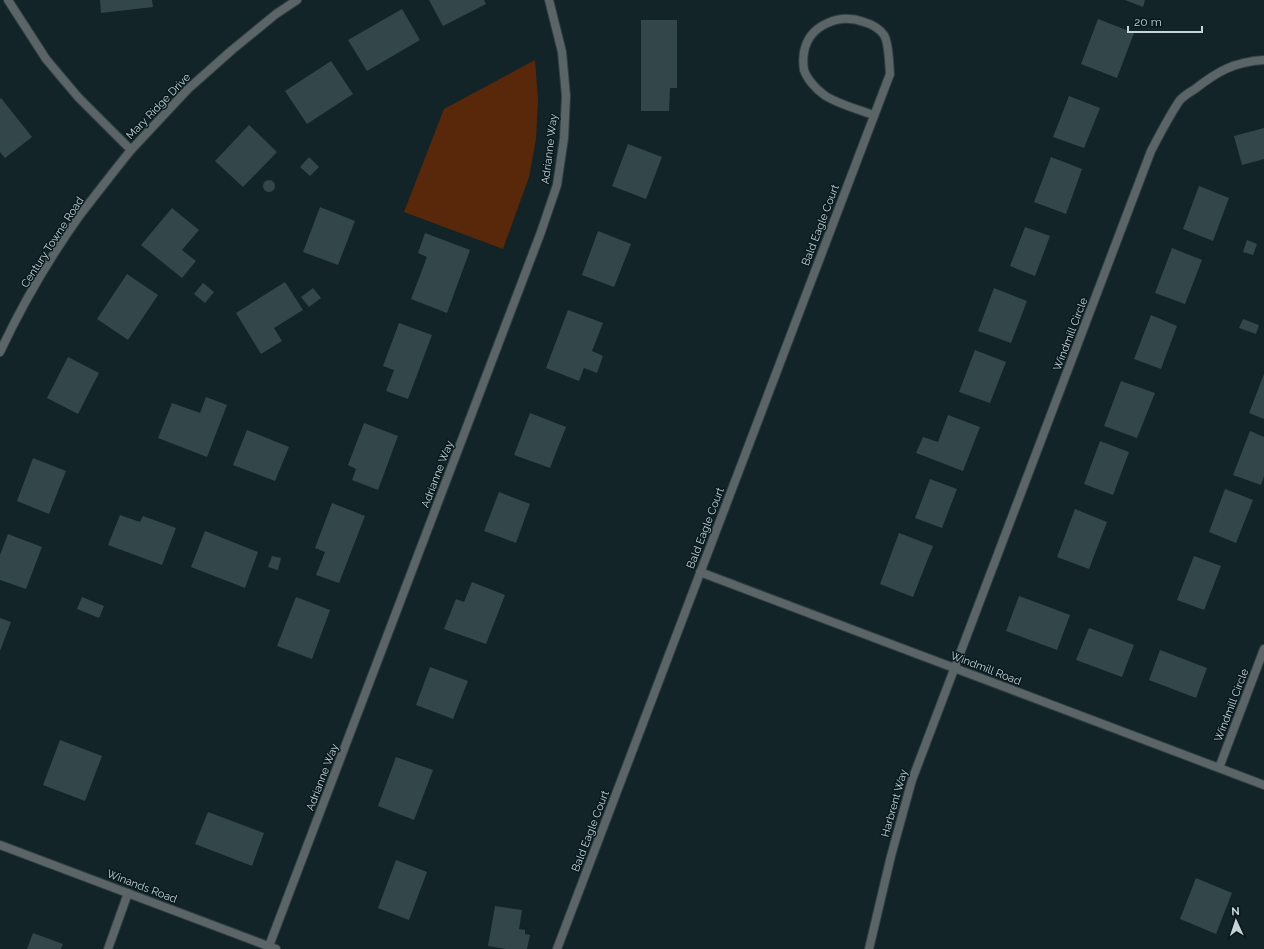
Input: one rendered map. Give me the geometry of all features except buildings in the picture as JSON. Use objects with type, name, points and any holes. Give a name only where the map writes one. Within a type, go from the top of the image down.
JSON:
[{"type":"street","name":"Mary Ridge Drive","points":[[8,0],[46,59],[78,97],[131,150],[188,89],[276,14],[297,0]]},
{"type":"street","name":"Adrianne Way","points":[[273,948],[541,232],[557,185],[564,138],[566,96],[562,52],[549,0]]},
{"type":"street","name":"Bald Eagle Court","points":[[557,949],[890,74],[889,52],[884,35],[873,25],[857,19],[840,19],[825,23],[812,33],[805,46],[803,59],[805,71],[813,84],[823,95],[835,101],[874,115]]},
{"type":"street","name":"Windmill Circle","points":[[954,668],[1151,151],[1165,124],[1181,99],[1224,69],[1247,62],[1264,60]]},
{"type":"street","name":"Century Towne Road","points":[[0,352],[38,280],[80,216],[131,150]]},
{"type":"street","name":"Windmill Road","points":[[700,572],[1264,785]]},
{"type":"street","name":"Windmill Circle","points":[[1219,768],[1264,649]]},
{"type":"street","name":"Harbrent Way","points":[[869,949],[891,856],[912,780],[954,668]]},
{"type":"street","name":"Winands Road","points":[[0,845],[273,948]]},
{"type":"street","points":[[108,949],[128,893]]},
{"type":"shaded area","points":[[535,60],[538,100],[536,139],[529,177],[503,249],[404,212],[444,109]]}]
